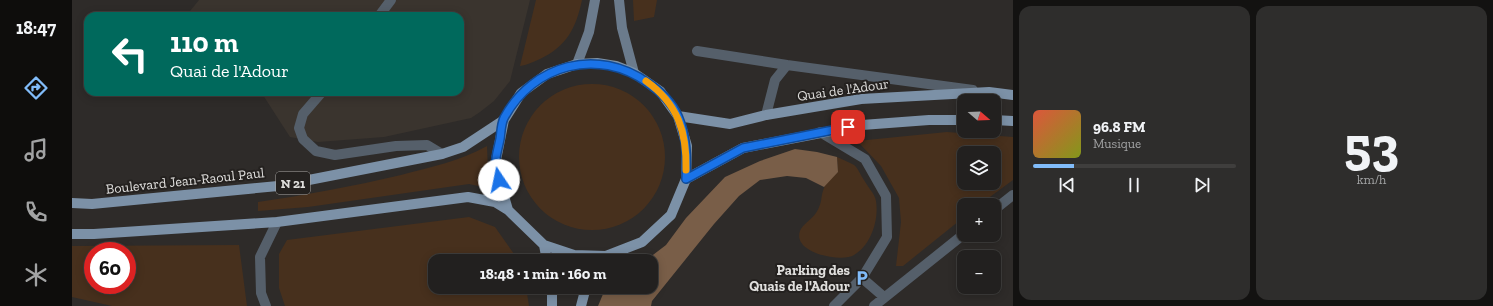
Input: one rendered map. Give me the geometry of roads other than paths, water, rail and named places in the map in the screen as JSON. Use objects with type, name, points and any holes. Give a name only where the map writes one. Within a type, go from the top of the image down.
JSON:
[{"type":"main road","points":[[577,64],[589,32],[595,0]]},
{"type":"main road","points":[[619,0],[622,28],[634,73]]},
{"type":"main road","points":[[508,210],[494,166],[504,120],[521,93],[547,74],[577,64],[596,63],[616,66],[634,73],[660,91],[678,116],[687,146],[686,179],[671,215],[642,242],[614,254]]},
{"type":"main road","name":"Quai de l'Adour","points":[[678,116],[730,124],[766,115],[860,99],[989,92],[1013,95]]},
{"type":"main road","name":"Boulevard Jean-Raoul Paul","points":[[72,203],[92,204],[278,186],[442,154],[463,147],[504,120]]},
{"type":"main road","points":[[686,179],[743,148],[862,124],[957,120]]},
{"type":"main road","points":[[1001,120],[1013,121]]},
{"type":"main road","points":[[72,234],[94,234],[277,222],[468,197],[495,202],[508,210],[544,245],[569,254]]},
{"type":"main road","points":[[544,245],[546,254]]},
{"type":"main road","points":[[552,294],[552,306]]},
{"type":"main road","points":[[581,306],[584,294]]},
{"type":"lane","points":[[382,12],[391,0]]},
{"type":"lane","points":[[696,51],[787,65],[989,92]]},
{"type":"lane","points":[[766,115],[775,80],[787,65]]},
{"type":"lane","points":[[319,96],[303,114],[299,128],[303,139],[316,151],[335,155],[396,146],[427,145],[442,154]]},
{"type":"lane","points":[[820,132],[865,159],[886,196],[887,237],[862,278],[834,306]]},
{"type":"lane","points":[[1001,204],[1013,195]]},
{"type":"lane","points":[[266,306],[261,293],[260,257],[277,222]]},
{"type":"lane","points":[[874,306],[957,240]]},
{"type":"lane","points":[[862,278],[884,297]]},
{"type":"place","name":"Parking des Quais de l'Adour","points":[[862,278]]}]
